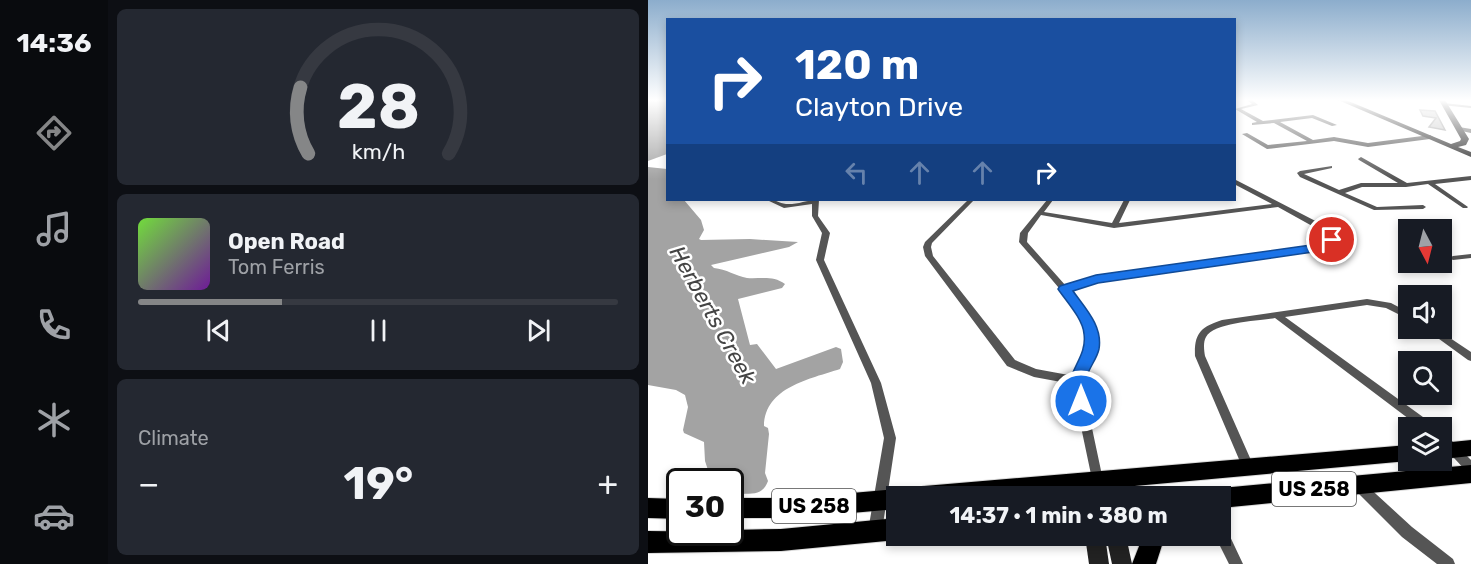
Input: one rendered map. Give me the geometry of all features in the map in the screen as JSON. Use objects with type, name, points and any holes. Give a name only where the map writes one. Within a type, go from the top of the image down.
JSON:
[{"type":"main road","points":[[1404,126],[1471,155]]},
{"type":"main road","points":[[1451,146],[1464,142],[1457,126]]},
{"type":"main road","name":"US 258","points":[[1129,486],[1248,467],[1398,454]]},
{"type":"main road","name":"US 258","points":[[1231,497],[1471,474]]},
{"type":"main road","name":"US 258","points":[[744,508],[795,508],[886,500]]},
{"type":"main road","points":[[648,508],[666,509]]},
{"type":"main road","name":"US 258","points":[[648,542],[781,540],[886,530]]},
{"type":"main road","points":[[1096,546],[1099,564]]},
{"type":"main road","points":[[1118,546],[1122,564]]},
{"type":"main road","points":[[1144,564],[1150,546]]},
{"type":"street","points":[[1284,126],[1313,142]]},
{"type":"street","points":[[1459,129],[1471,131]]},
{"type":"street","points":[[1245,134],[1267,147],[1339,139],[1368,145],[1430,137]]},
{"type":"street","points":[[1361,159],[1406,185]]},
{"type":"street","points":[[1329,167],[1300,173],[1338,193],[1376,209],[1423,207]]},
{"type":"street","points":[[1338,193],[1361,185],[1406,185],[1471,180]]},
{"type":"street","points":[[1065,289],[1096,279],[1328,245],[1332,240],[1326,230],[1236,182]]},
{"type":"street","points":[[1430,183],[1465,207]]},
{"type":"street","points":[[772,201],[784,206],[816,201],[815,216],[826,233],[819,253],[820,260],[876,383],[890,438],[888,486]]},
{"type":"street","points":[[970,201],[929,242],[927,247],[929,256],[1011,363],[1034,373],[1077,381]]},
{"type":"street","points":[[1049,201],[1024,233],[1023,242],[1065,289],[1089,324],[1092,334],[1091,350],[1077,381],[1097,486]]},
{"type":"street","points":[[1114,226],[1126,201]]},
{"type":"street","points":[[1040,213],[1114,226],[1278,205]]},
{"type":"street","points":[[1453,258],[1471,256]]},
{"type":"street","points":[[1248,467],[1200,356],[1198,341],[1203,333],[1210,327],[1222,323],[1377,302],[1388,304],[1398,310]]},
{"type":"street","points":[[1278,316],[1415,417]]},
{"type":"street","points":[[1444,339],[1471,357]]},
{"type":"street","points":[[1452,447],[1471,468]]},
{"type":"street","points":[[1357,485],[1407,532],[1448,564]]},
{"type":"street","points":[[875,531],[886,505]]},
{"type":"street","points":[[1227,546],[1236,564]]},
{"type":"water","points":[[648,126],[666,126],[666,154],[648,161]]},
{"type":"water","name":"Herberts Creek","points":[[648,167],[666,169],[666,201],[685,201],[701,220],[704,230],[699,239],[701,240],[750,239],[798,242],[789,247],[711,265],[743,277],[771,278],[785,284],[782,288],[738,299],[750,345],[757,344],[776,369],[836,347],[841,349],[843,362],[840,369],[803,381],[781,393],[772,402],[766,413],[764,426],[768,428],[769,434],[765,473],[768,481],[764,489],[751,494],[744,494],[744,468],[707,468],[704,442],[684,433],[688,407],[685,395],[676,390],[648,385]]},
{"type":"building","points":[[1443,126],[1445,130],[1429,127]]},
{"type":"route","points":[[1081,401],[1077,381],[1091,350],[1092,334],[1089,324],[1065,289],[1096,279],[1320,248],[1328,245],[1332,240]]}]
